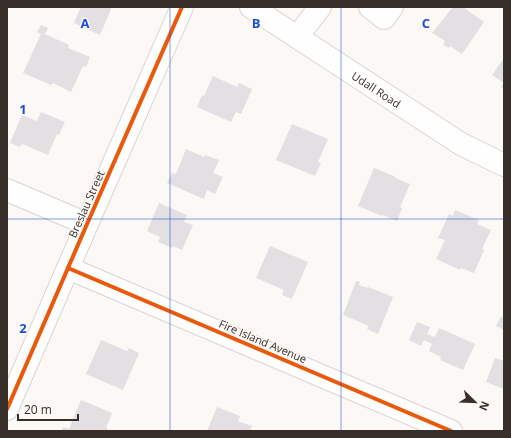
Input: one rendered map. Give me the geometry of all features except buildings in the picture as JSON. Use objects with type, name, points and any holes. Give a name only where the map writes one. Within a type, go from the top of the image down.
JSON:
[{"type":"street","name":"Breslau Street","points":[[7,409],[182,7]]},
{"type":"street","name":"Udall Road","points":[[251,7],[461,144],[504,165]]},
{"type":"street","points":[[297,37],[320,7]]},
{"type":"street","points":[[370,7],[384,18],[392,7]]},
{"type":"street","points":[[7,190],[87,224]]},
{"type":"street","name":"Fire Island Avenue","points":[[68,268],[451,431]]},
{"type":"cycle path","points":[[7,409],[182,7]]},
{"type":"cycle path","points":[[68,268],[451,431]]}]
